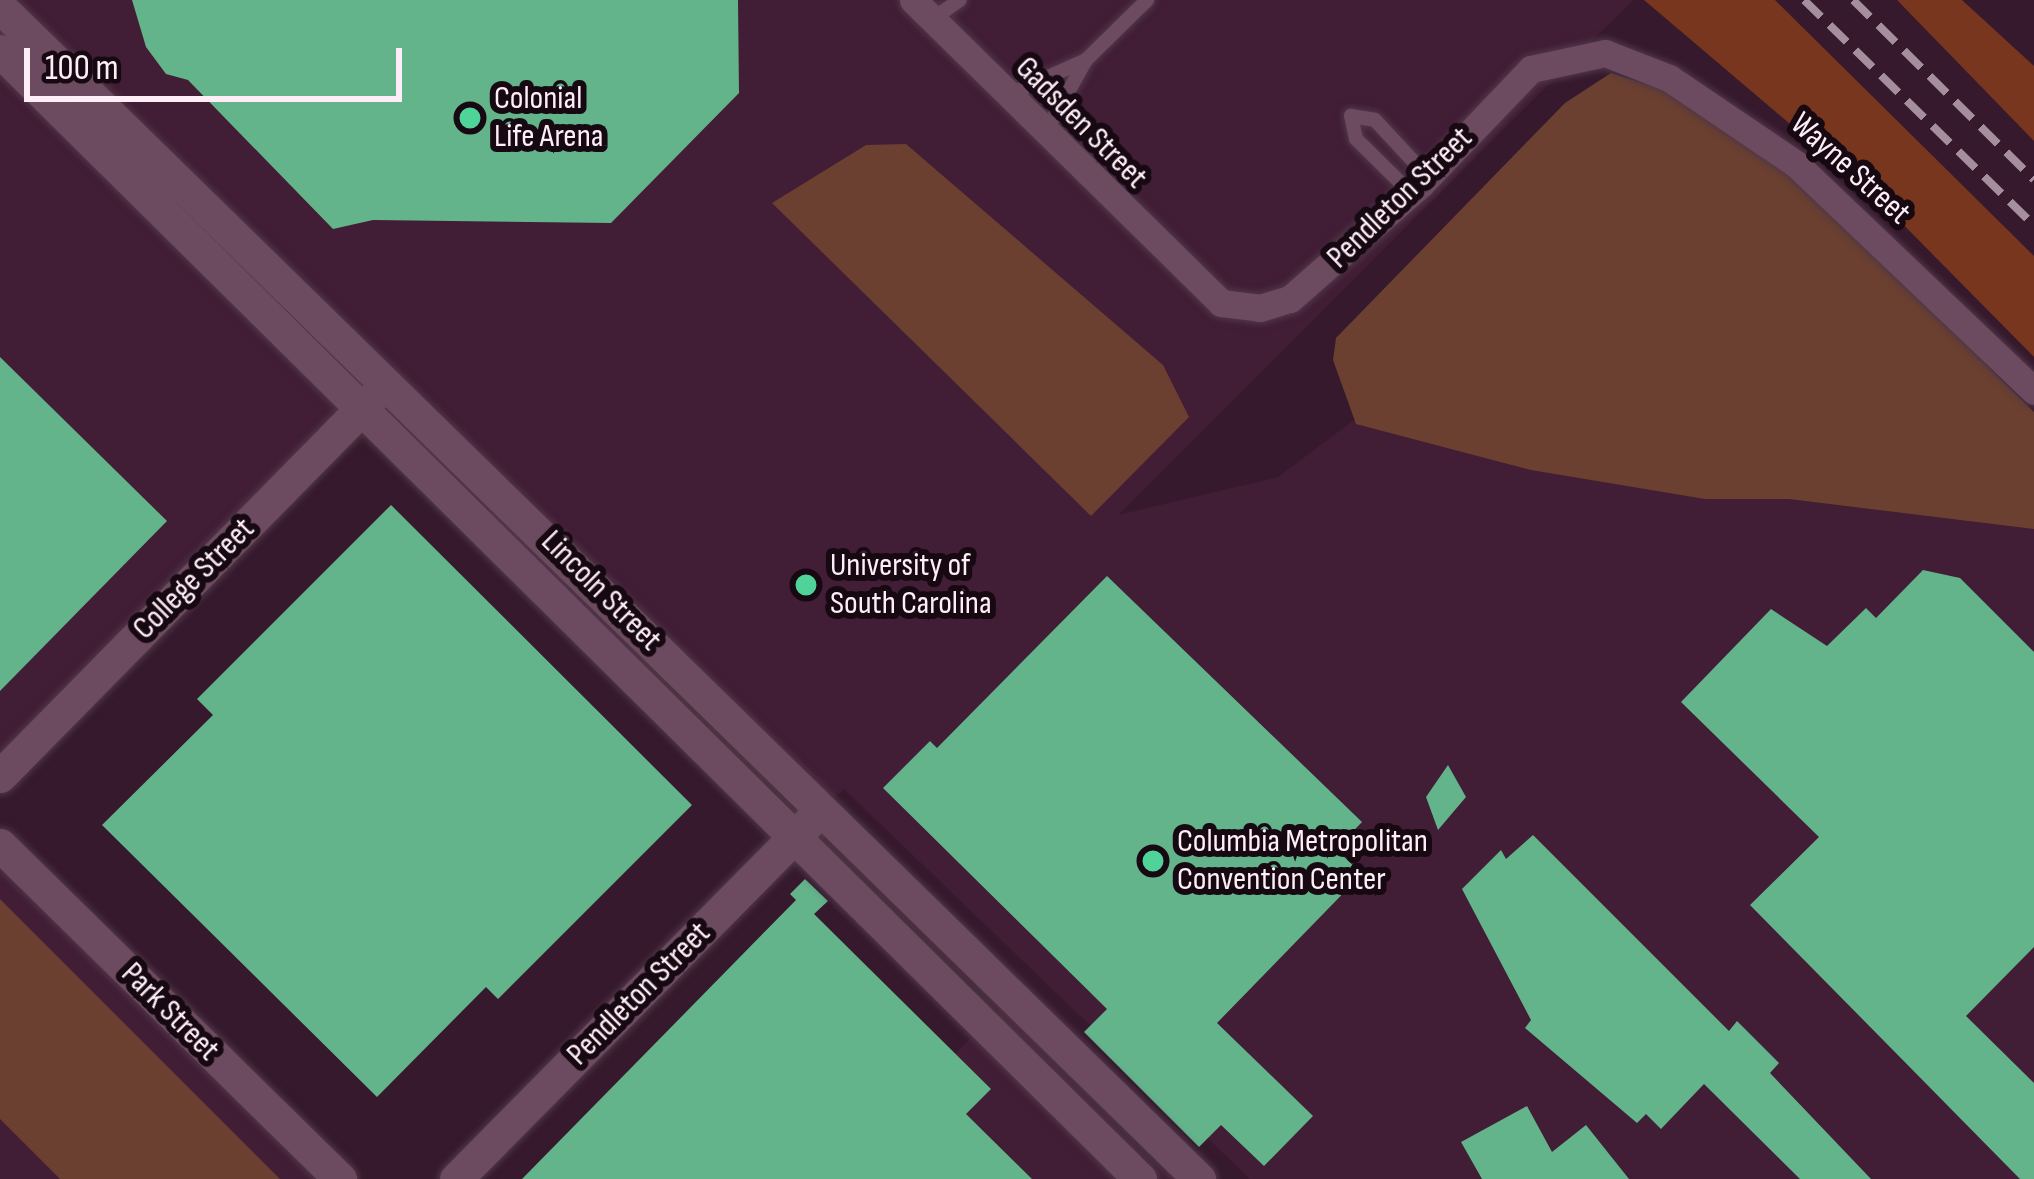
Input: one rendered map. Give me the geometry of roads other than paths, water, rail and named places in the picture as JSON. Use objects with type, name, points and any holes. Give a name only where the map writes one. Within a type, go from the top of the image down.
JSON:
[{"type":"street","name":"Lincoln Street","points":[[0,7],[1199,1179]]},
{"type":"street","name":"Gadsden Street","points":[[922,10],[1202,293]]},
{"type":"street","name":"Lincoln Street","points":[[0,51],[357,414],[1140,1179]]},
{"type":"street","name":"Wayne Street","points":[[1586,52],[1629,60],[1796,164],[2034,391]]},
{"type":"street","name":"Pendleton Street","points":[[1202,293],[1247,309],[1290,298],[1419,185],[1531,69],[1586,52]]},
{"type":"street","name":"College Street","points":[[0,776],[388,382]]},
{"type":"street","name":"Pendleton Street","points":[[456,1179],[822,809]]},
{"type":"street","name":"Park Street","points":[[0,845],[340,1179]]},
{"type":"lane","points":[[922,10],[960,0]]},
{"type":"lane","points":[[1043,136],[1086,60],[1147,0]]},
{"type":"lane","points":[[1004,97],[1086,60]]},
{"type":"lane","points":[[1351,116],[1375,121],[1419,185],[1356,139],[1351,116]]},
{"type":"railway","points":[[1804,0],[2034,225]]},
{"type":"railway","points":[[1853,0],[2034,180]]},
{"type":"place","name":"Colonial Life Arena","points":[[470,118]]},
{"type":"place","name":"University of South Carolina","points":[[806,585]]},
{"type":"place","name":"Columbia Metropolitan Convention Center","points":[[1153,861]]}]
